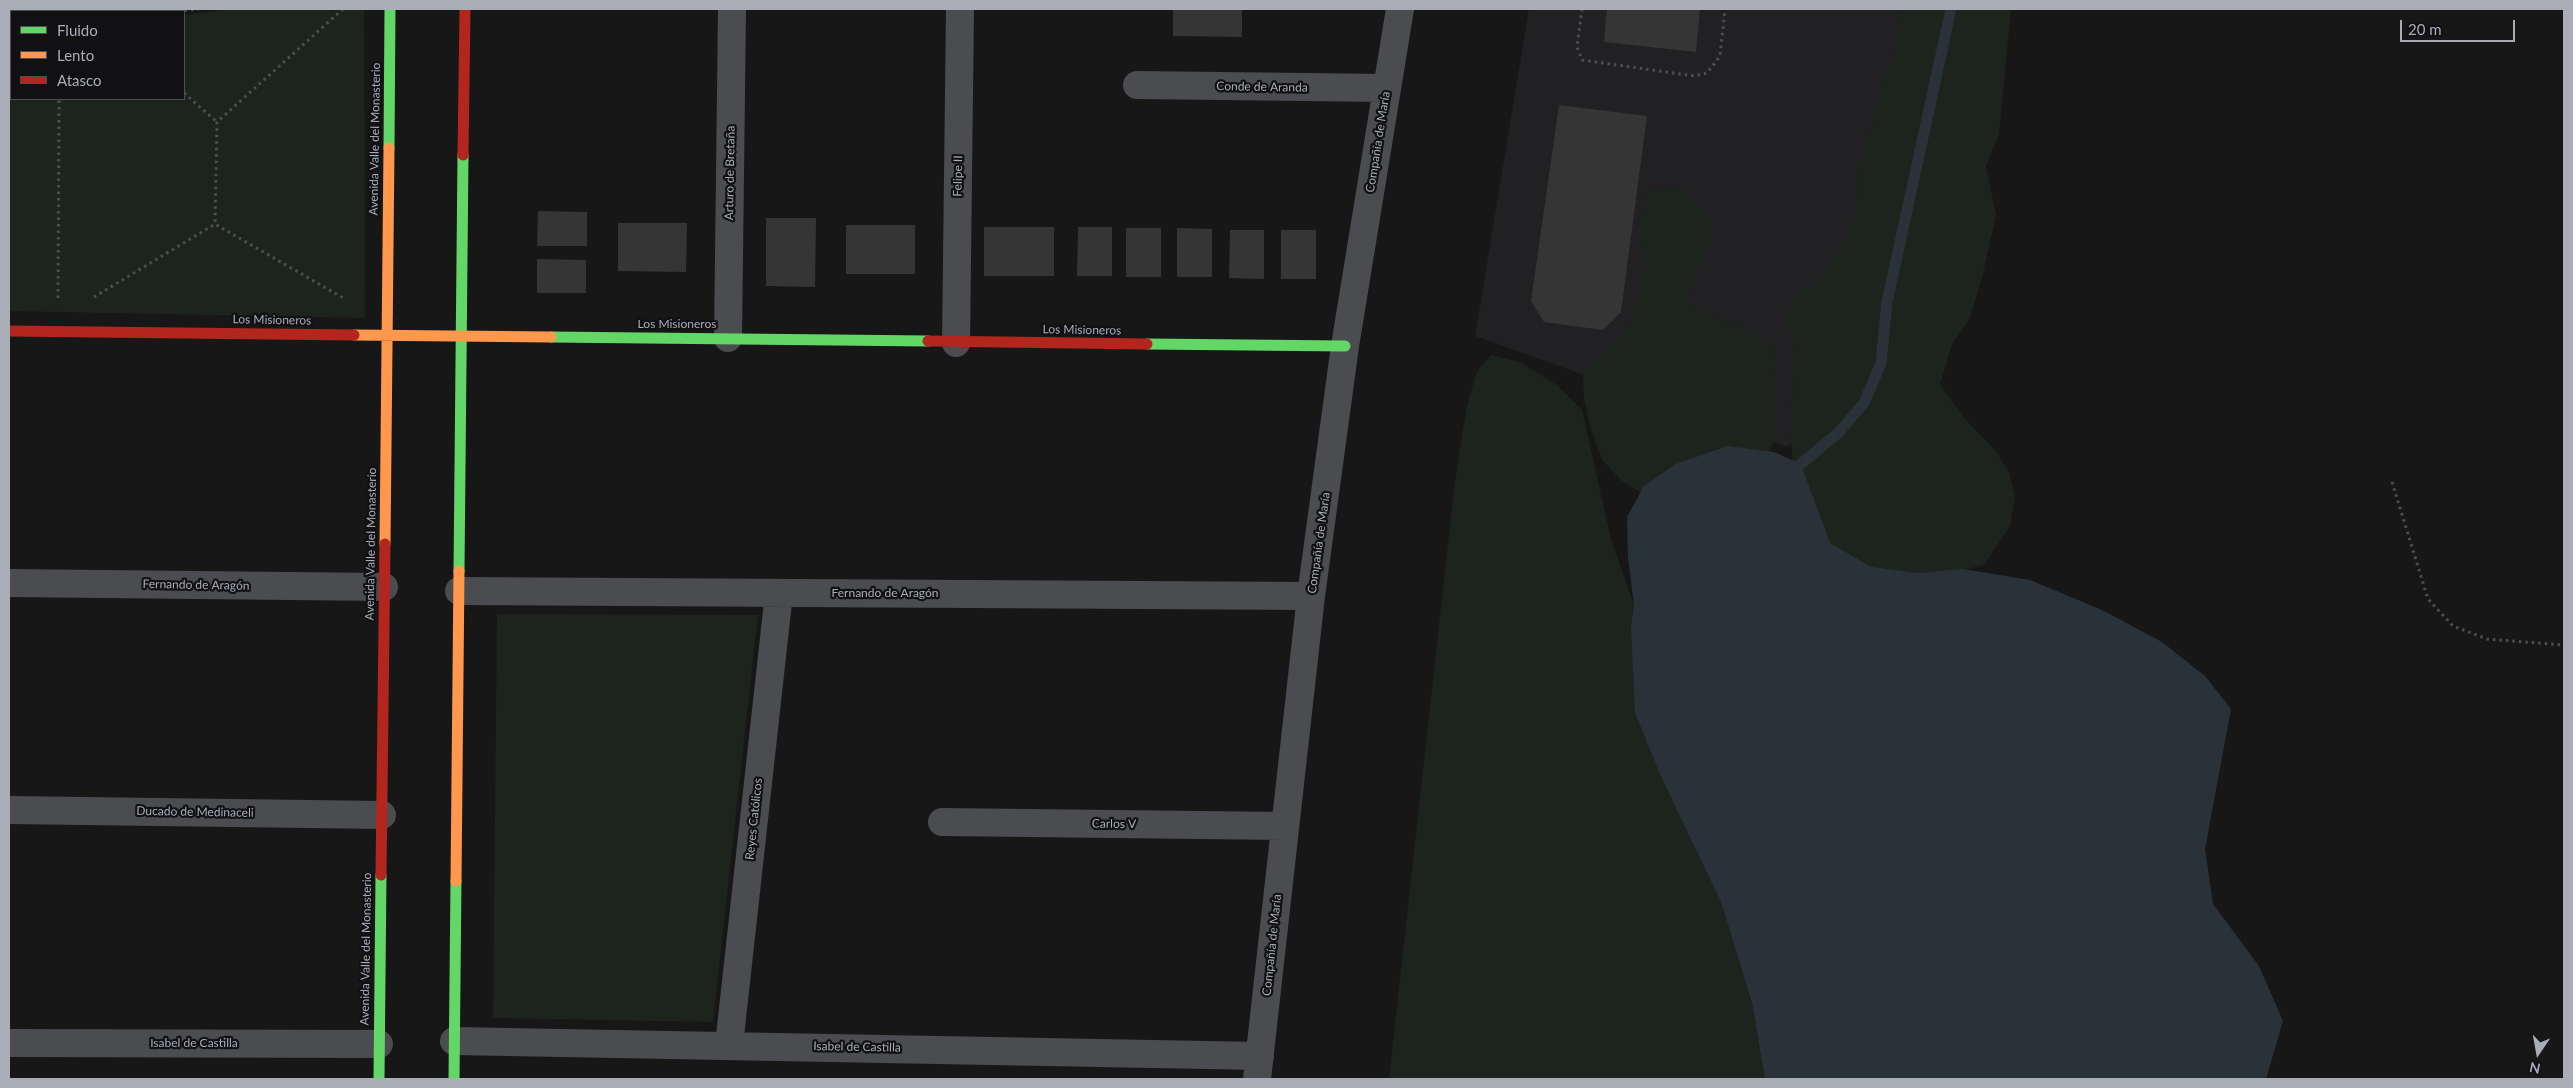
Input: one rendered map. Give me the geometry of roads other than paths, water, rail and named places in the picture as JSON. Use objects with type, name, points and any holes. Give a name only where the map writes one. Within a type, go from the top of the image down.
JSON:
[{"type":"street","name":"Avenida Valle del Monasterio","points":[[379,1079],[390,9]]},
{"type":"street","points":[[454,1079],[465,9]]},
{"type":"street","name":"Arturo de Bretaña","points":[[728,338],[732,9]]},
{"type":"street","name":"Felipe II","points":[[956,343],[960,9]]},
{"type":"street","name":"Compañía de María","points":[[1259,1068],[1311,596],[1345,346],[1400,9]]},
{"type":"street","name":"Conde de Aranda","points":[[1138,85],[1387,88]]},
{"type":"street","name":"Los Misioneros","points":[[9,331],[1345,346]]},
{"type":"street","name":"Fernando de Aragón","points":[[9,583],[384,587]]},
{"type":"street","name":"Fernando de Aragón","points":[[459,591],[1311,596]]},
{"type":"street","name":"Reyes Católicos","points":[[729,1045],[779,593]]},
{"type":"street","name":"Ducado de Medinaceli","points":[[9,810],[382,815]]},
{"type":"street","name":"Carlos V","points":[[942,822],[1286,826]]},
{"type":"street","name":"Isabel de Castilla","points":[[454,1041],[729,1045],[1259,1068]]},
{"type":"street","name":"Isabel de Castilla","points":[[9,1043],[379,1044]]},
{"type":"waterway","points":[[1801,464],[1839,432],[1864,403],[1881,363],[1887,302],[1951,9]]}]
